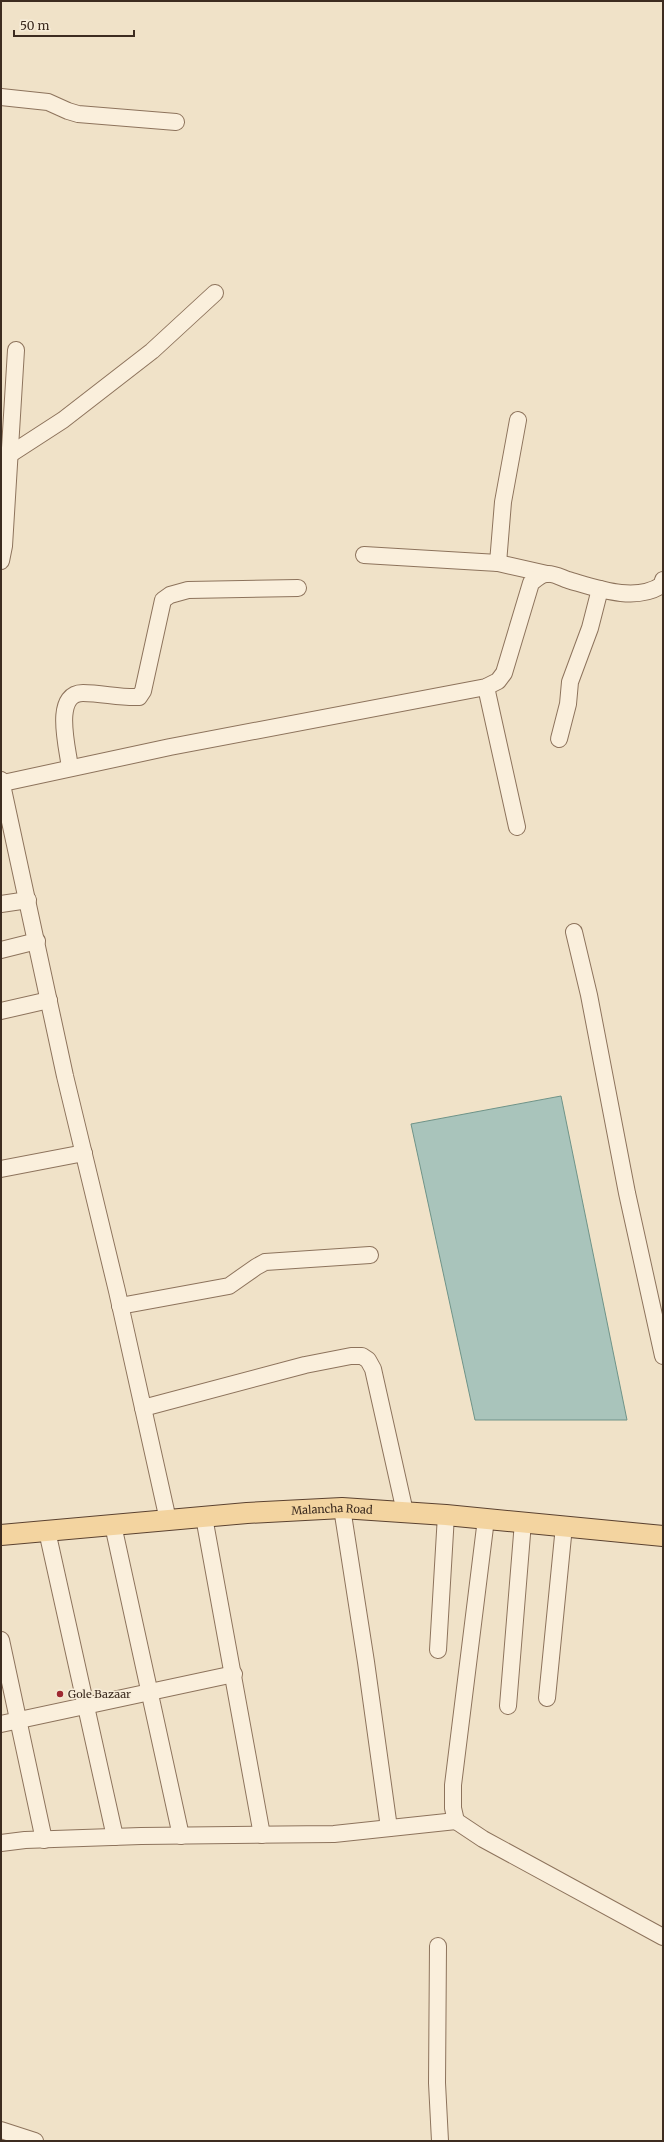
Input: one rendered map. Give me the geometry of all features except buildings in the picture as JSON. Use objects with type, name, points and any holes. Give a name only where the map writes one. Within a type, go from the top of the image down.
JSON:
[{"type":"main road","name":"Malancha Road","points":[[1,1535],[204,1517],[342,1508],[446,1515],[663,1536]]},
{"type":"street","points":[[1,97],[48,102],[78,114],[176,122]]},
{"type":"street","points":[[10,455],[63,420],[152,350],[215,293]]},
{"type":"street","points":[[1,561],[4,546],[16,350]]},
{"type":"street","points":[[498,563],[503,502],[518,420]]},
{"type":"street","points":[[364,556],[498,563],[623,593],[638,593],[654,590],[662,585],[663,580]]},
{"type":"street","points":[[168,1520],[49,1000],[2,781],[170,746],[486,687],[498,681],[504,673],[531,583],[547,574]]},
{"type":"street","points":[[70,768],[64,722],[67,700],[74,693],[129,698],[139,697],[143,691],[163,600],[170,595],[188,590],[298,588]]},
{"type":"street","points":[[559,739],[568,704],[570,682],[590,628],[600,588]]},
{"type":"street","points":[[486,687],[517,827]]},
{"type":"street","points":[[1,904],[28,900]]},
{"type":"street","points":[[574,932],[589,995],[627,1193],[663,1356]]},
{"type":"street","points":[[1,950],[37,941]]},
{"type":"street","points":[[1,1011],[49,1000]]},
{"type":"street","points":[[1,1169],[84,1153]]},
{"type":"street","points":[[120,1306],[229,1286],[265,1262],[370,1255]]},
{"type":"street","points":[[143,1408],[305,1365],[351,1356],[362,1356],[368,1360],[373,1369],[405,1512]]},
{"type":"street","points":[[342,1508],[366,1662],[389,1828]]},
{"type":"street","points":[[438,1650],[446,1515]]},
{"type":"street","points":[[204,1517],[234,1674],[262,1835]]},
{"type":"street","points":[[456,1821],[453,1808],[454,1778],[486,1519]]},
{"type":"street","points":[[508,1706],[523,1522]]},
{"type":"street","points":[[112,1525],[181,1836]]},
{"type":"street","points":[[547,1698],[564,1526]]},
{"type":"street","points":[[48,1531],[116,1837]]},
{"type":"street","points":[[1,1640],[44,1840]]},
{"type":"street","points":[[1,1724],[234,1674]]},
{"type":"street","points":[[1,1843],[116,1837],[334,1834],[456,1821],[478,1835],[663,1937]]},
{"type":"street","points":[[438,1946],[437,2083],[440,2141]]},
{"type":"street","points":[[1,2130],[35,2141]]},
{"type":"water","points":[[561,1096],[627,1420],[475,1420],[411,1124]]},
{"type":"place","name":"Gole Bazaar","points":[[60,1694]]}]
